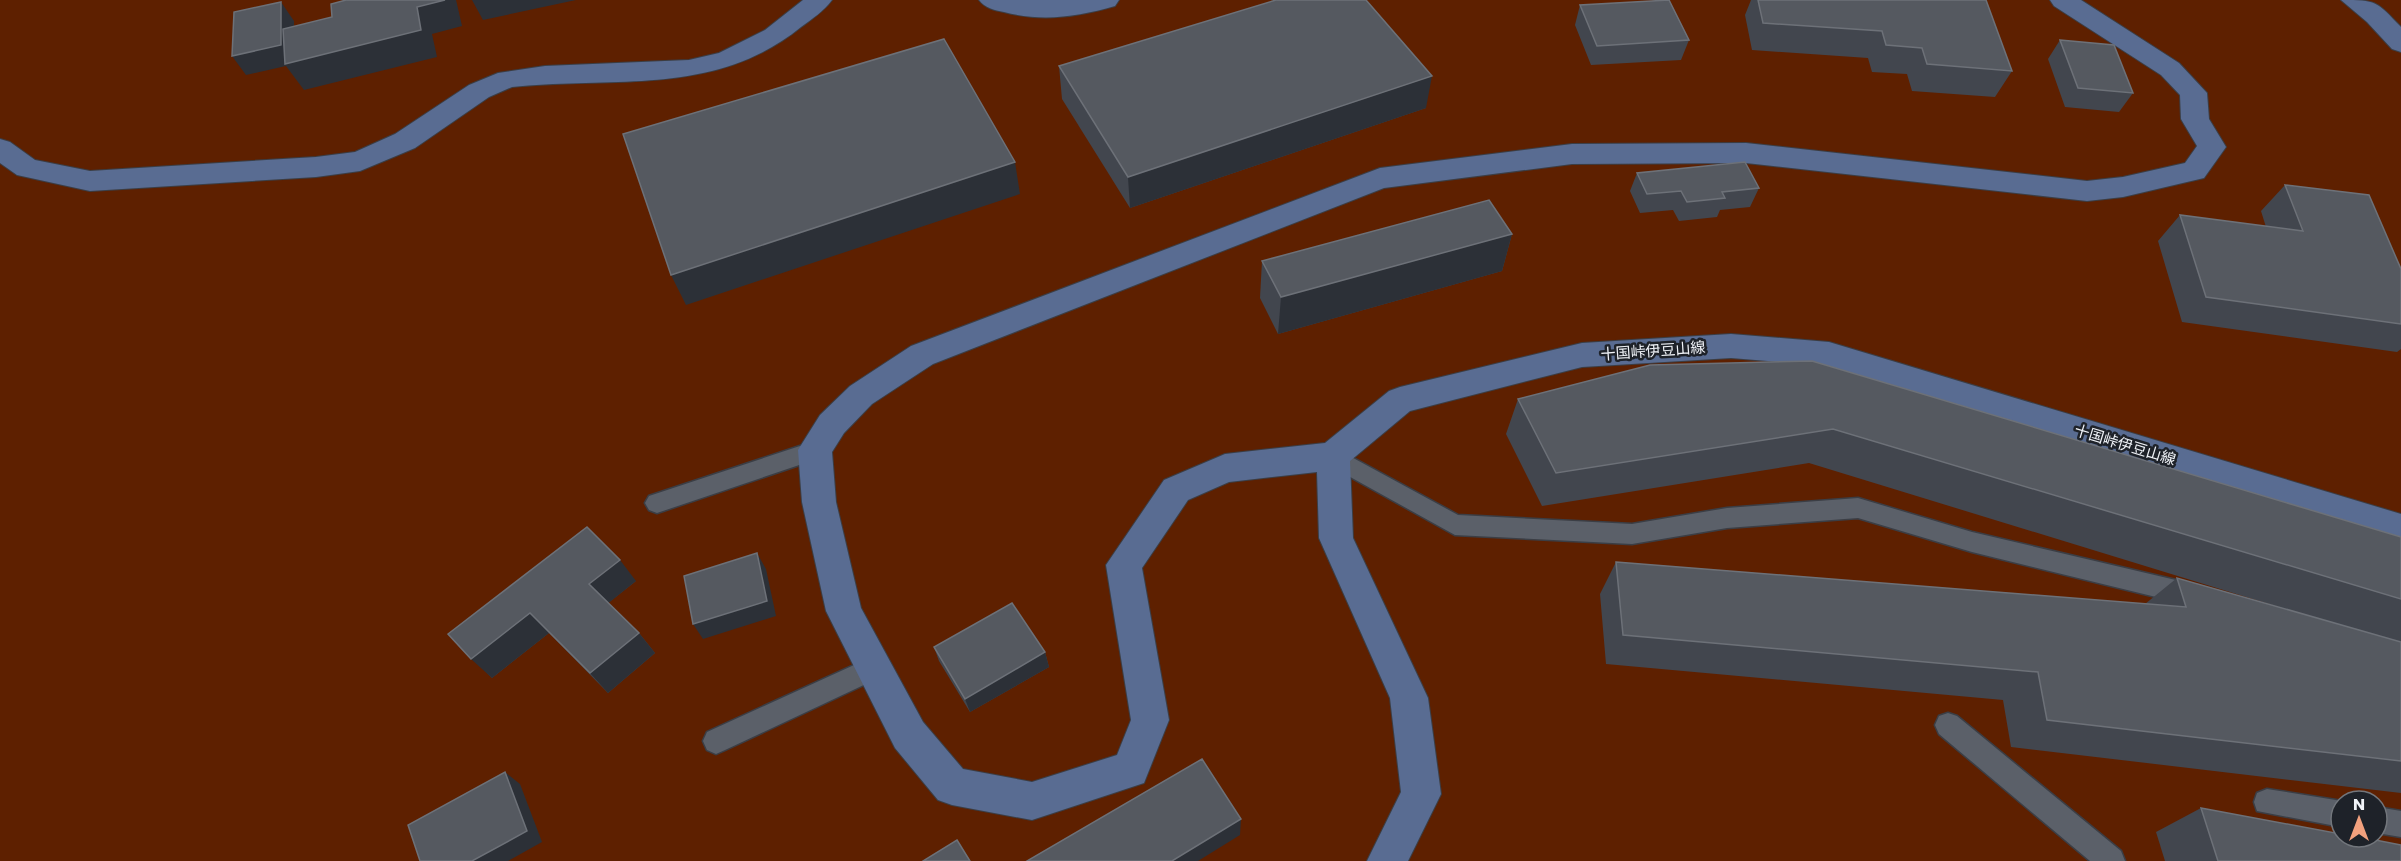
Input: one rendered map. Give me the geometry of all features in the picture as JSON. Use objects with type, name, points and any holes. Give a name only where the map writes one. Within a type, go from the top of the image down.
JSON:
[{"type":"street","points":[[0,149],[27,168],[90,181],[316,167],[360,161],[405,141],[479,91],[507,79],[545,75],[689,69],[727,60],[774,36],[819,0]]},
{"type":"street","points":[[992,0],[1017,9],[1054,12],[1106,0]]},
{"type":"street","points":[[1387,861],[1421,794],[1409,698],[1336,538],[1333,456],[1225,468],[1176,490],[1124,565],[1150,720],[1130,770],[1032,801],[951,786],[909,735],[876,667],[844,611],[819,502],[815,450],[832,424],[861,395],[922,355],[1380,178],[1493,162],[1583,154],[1746,153],[2087,191],[2123,187],[2194,171],[2212,147],[2195,119],[2193,93],[2170,69],[2063,0]]},
{"type":"street","points":[[2354,0],[2376,16],[2401,43]]},
{"type":"street","name":"十国峠伊豆山線","points":[[1333,456],[1400,400],[1582,355],[1731,346],[1829,354],[2401,529]]},
{"type":"lane","points":[[657,503],[815,450]]},
{"type":"lane","points":[[1333,456],[1455,525],[1632,534],[1727,518],[1858,508],[1972,542],[2178,590],[2222,605]]},
{"type":"lane","points":[[716,741],[876,667]]},
{"type":"lane","points":[[1948,725],[2111,861]]},
{"type":"lane","points":[[2267,802],[2329,812]]},
{"type":"shaded area","points":[[0,0],[2401,0],[2401,861],[0,861]]},
{"type":"building","points":[[346,0],[445,0],[417,7],[421,30],[285,64],[283,29],[332,17],[331,4]]},
{"type":"building","points":[[1276,0],[1366,0],[1432,76],[1128,177],[1059,66]]},
{"type":"building","points":[[1669,0],[1689,40],[1597,46],[1580,5]]},
{"type":"building","points":[[1758,0],[1986,0],[2012,71],[1927,64],[1922,48],[1886,45],[1882,31],[1763,23]]},
{"type":"building","points":[[281,2],[281,45],[232,56],[234,12]]},
{"type":"building","points":[[944,39],[1015,162],[671,275],[623,134]]},
{"type":"building","points":[[2060,40],[2114,45],[2133,93],[2078,88]]},
{"type":"building","points":[[1745,162],[1759,188],[1722,192],[1725,198],[1687,202],[1681,191],[1647,194],[1637,173]]},
{"type":"building","points":[[2285,185],[2369,195],[2401,269],[2401,324],[2206,297],[2180,215],[2303,231]]},
{"type":"building","points":[[1489,200],[1512,234],[1281,297],[1262,261]]},
{"type":"building","points":[[1812,361],[2401,537],[2401,599],[1833,429],[1556,473],[1518,399],[1650,365]]},
{"type":"building","points":[[587,527],[620,560],[589,584],[639,633],[590,673],[530,613],[471,659],[448,634]]},
{"type":"building","points":[[757,553],[767,601],[693,624],[684,576]]},
{"type":"building","points":[[1616,562],[2186,607],[2177,578],[2401,642],[2401,761],[2047,720],[2038,672],[1623,635]]},
{"type":"building","points":[[1012,603],[1045,652],[965,699],[934,647]]},
{"type":"building","points":[[1202,759],[1241,819],[1172,861],[1027,861]]},
{"type":"building","points":[[505,772],[527,831],[472,861],[420,861],[408,825]]},
{"type":"building","points":[[2201,808],[2329,832],[2329,849],[2389,849],[2389,843],[2401,845],[2401,861],[2218,861]]},
{"type":"building","points":[[957,840],[970,861],[923,861]]}]
